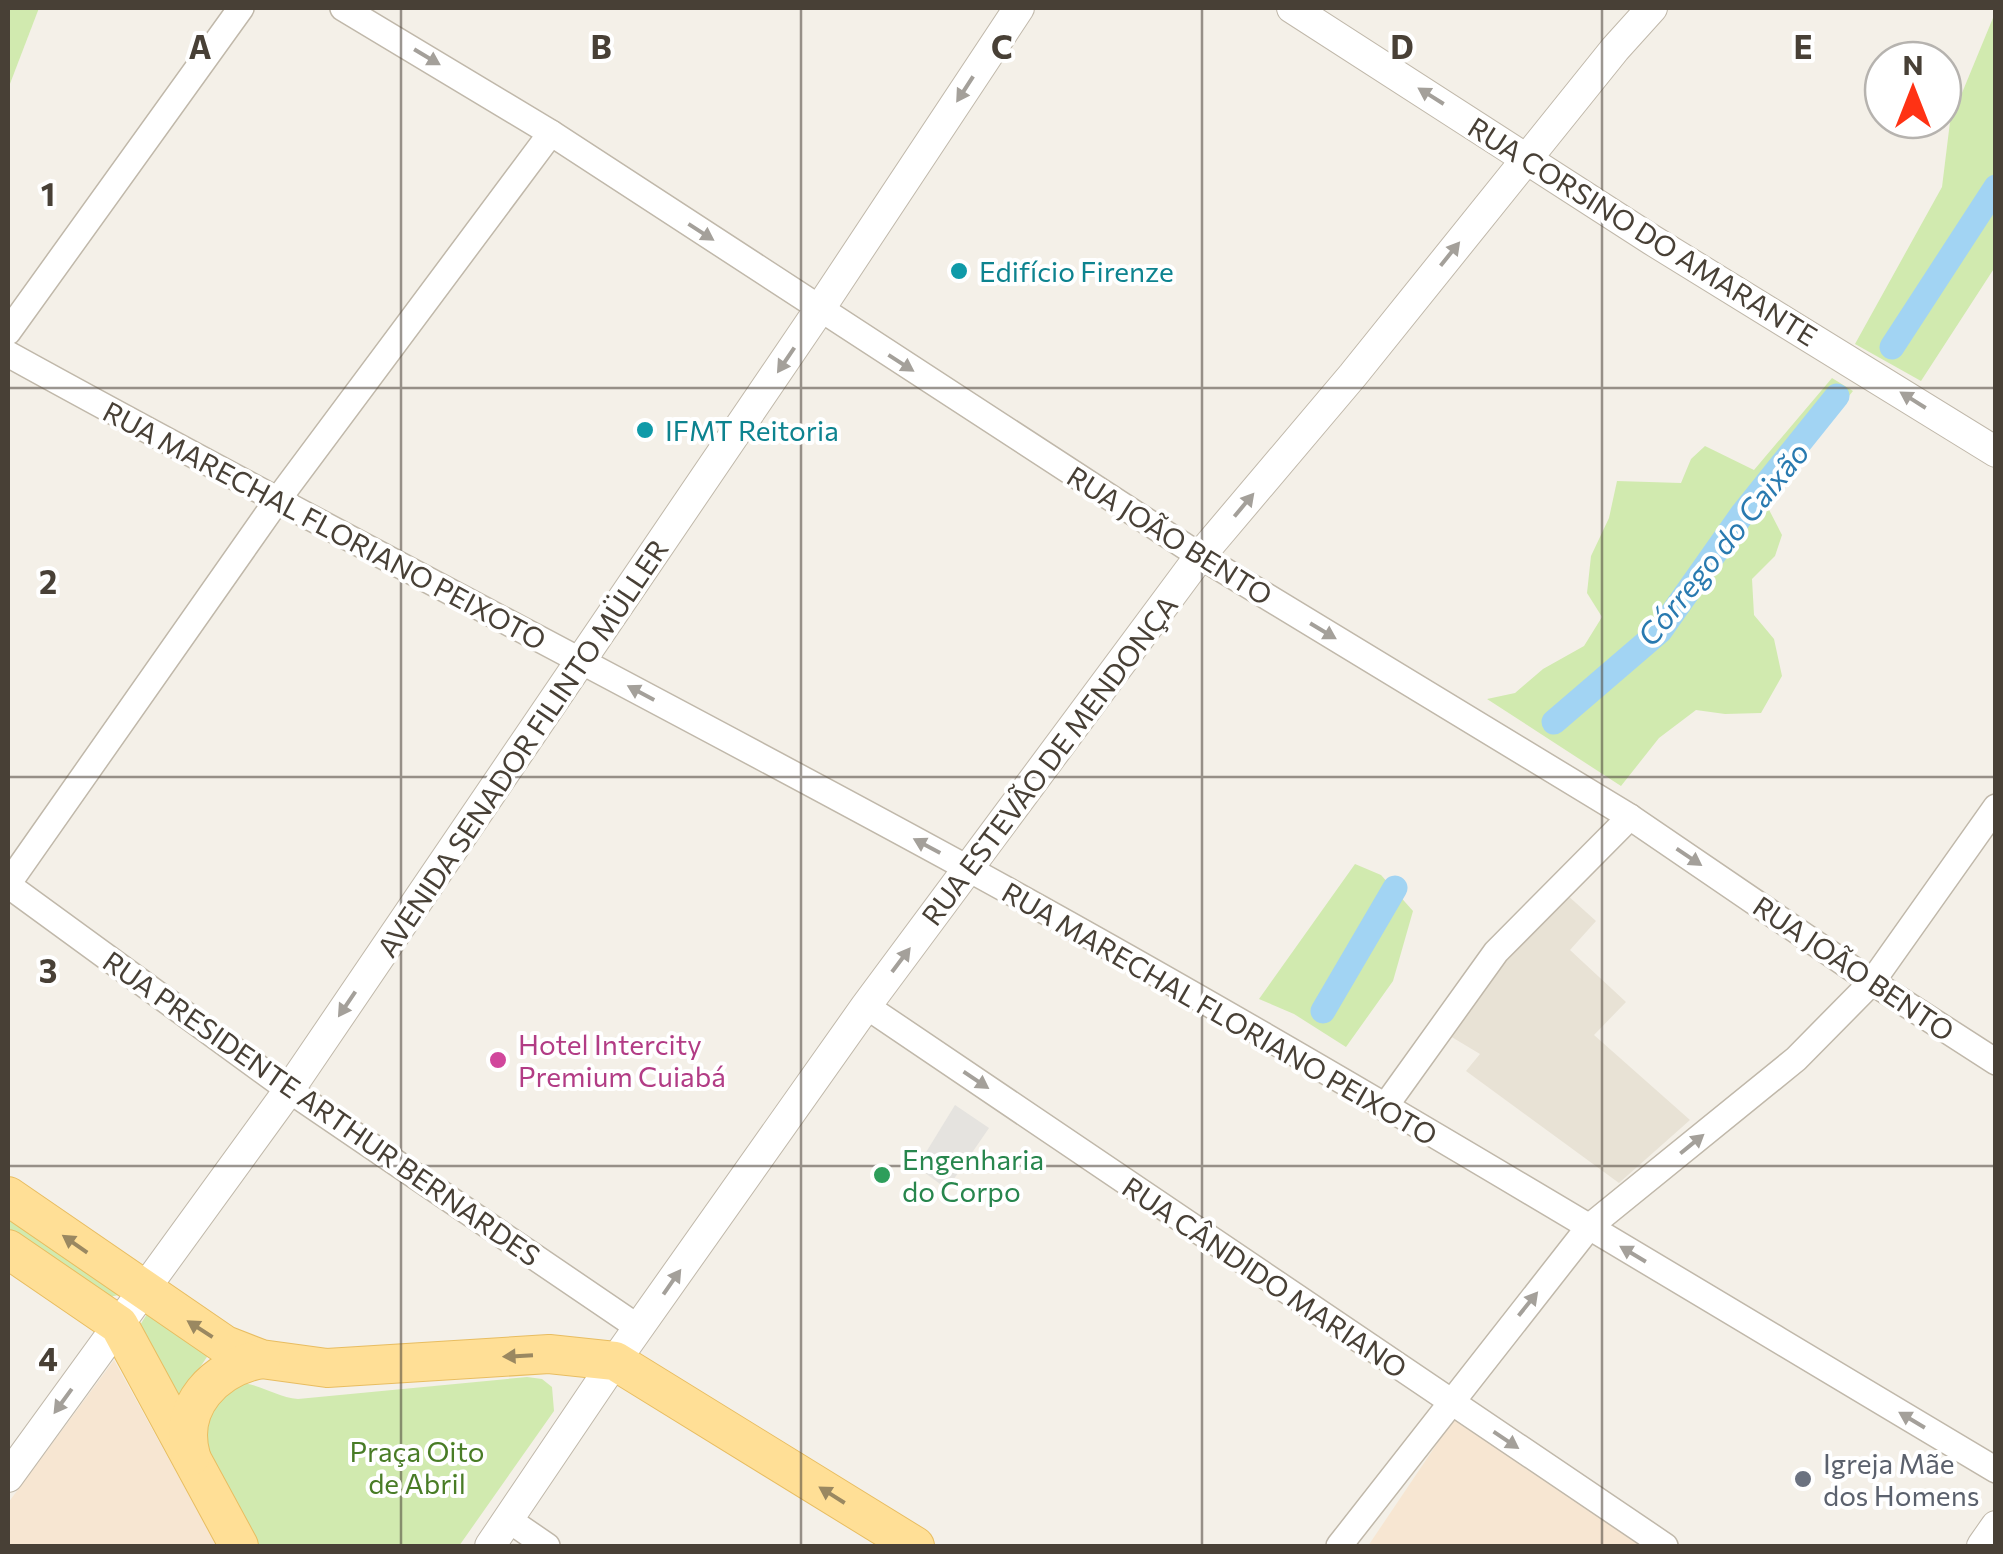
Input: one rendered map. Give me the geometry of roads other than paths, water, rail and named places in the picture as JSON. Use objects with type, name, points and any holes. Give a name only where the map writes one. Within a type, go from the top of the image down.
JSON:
[{"type":"main road","points":[[8,1196],[225,1345],[262,1359],[327,1368],[549,1354],[615,1361],[914,1546]]},
{"type":"main road","points":[[8,1249],[120,1325],[239,1546]]},
{"type":"main road","points":[[193,1463],[186,1434],[192,1411],[221,1373],[262,1359]]},
{"type":"street","points":[[8,332],[241,8]]},
{"type":"street","name":"RUA JOÃO BENTO","points":[[344,8],[382,17],[819,310],[1200,556],[1630,817],[1996,1062]]},
{"type":"street","name":"AVENIDA SENADOR FILINTO MÜLLER","points":[[8,1477],[289,1090],[819,310],[1019,8]]},
{"type":"street","name":"RUA CORSINO DO AMARANTE","points":[[1292,8],[1652,240],[1996,452]]},
{"type":"street","name":"RUA ESTEVÃO DE MENDONÇA","points":[[490,1546],[615,1361],[866,1006],[1200,556],[1652,8]]},
{"type":"street","points":[[8,884],[276,502],[552,133]]},
{"type":"street","name":"RUA MARECHAL FLORIANO PEIXOTO","points":[[8,354],[276,502],[968,868],[1291,1049],[1996,1470]]},
{"type":"street","points":[[1339,1546],[1589,1227],[1796,1059],[1872,982],[1996,807]]},
{"type":"street","points":[[1384,1108],[1496,952],[1630,817]]},
{"type":"street","name":"RUA PRESIDENTE ARTHUR BERNARDES","points":[[8,884],[289,1090],[639,1328]]},
{"type":"street","name":"RUA CÂNDIDO MARIANO","points":[[866,1006],[1666,1546]]},
{"type":"street","points":[[509,1520],[547,1546]]},
{"type":"street","points":[[1982,1546],[1996,1526]]},
{"type":"waterway","name":"Córrego do Caixão","points":[[1892,347],[1996,187]]},
{"type":"waterway","name":"Córrego do Caixão","points":[[1554,722],[1660,631],[1743,513],[1837,396]]},
{"type":"waterway","name":"Córrego do Caixão","points":[[1323,1011],[1395,888]]},
{"type":"place","name":"Edifício Firenze","points":[[959,271]]},
{"type":"place","name":"IFMT Reitoria","points":[[645,430]]},
{"type":"place","name":"Hotel Intercity Premium Cuiabá","points":[[498,1060]]},
{"type":"place","name":"Engenharia do Corpo","points":[[882,1175]]},
{"type":"place","name":"Igreja Mãe dos Homens","points":[[1803,1479]]},
{"type":"park label","name":"Praça Oito de Abril","points":[[417,1467]]}]
